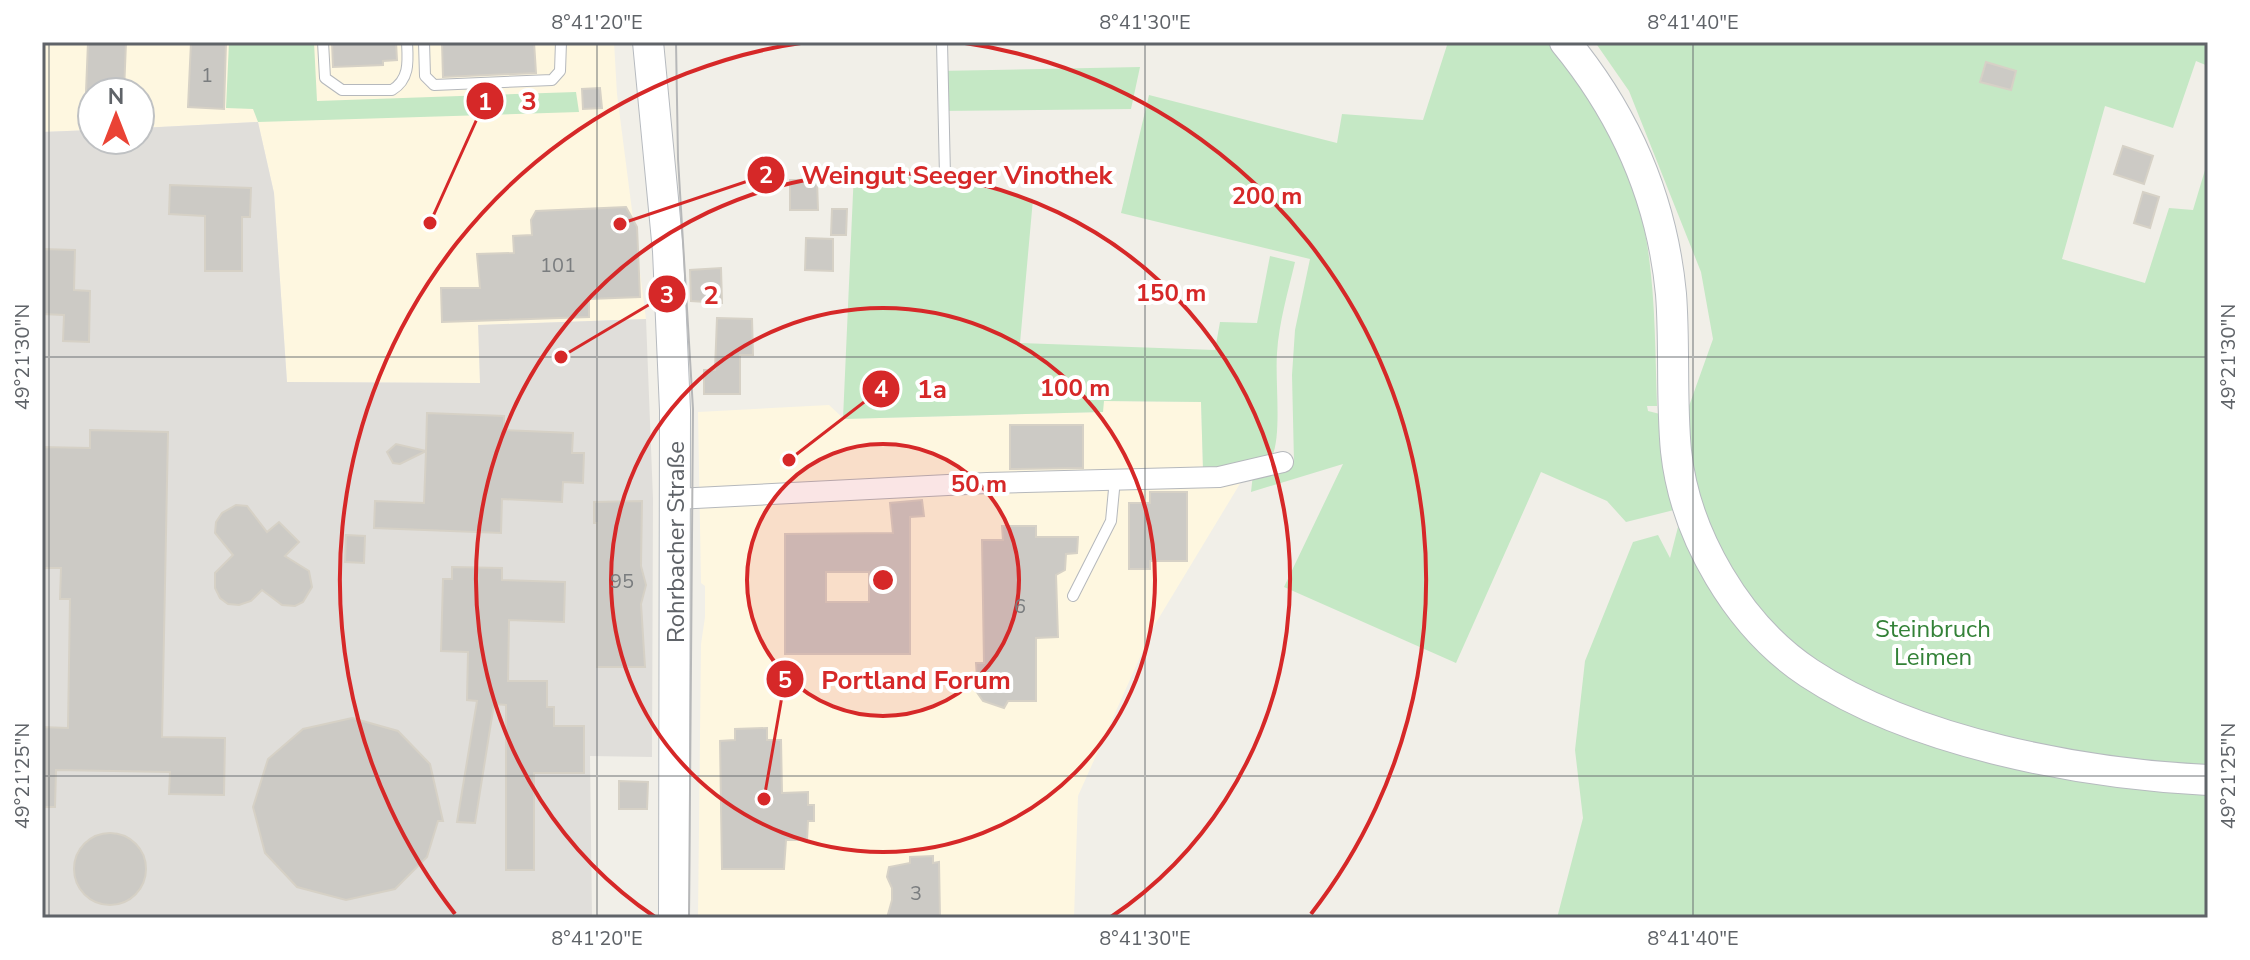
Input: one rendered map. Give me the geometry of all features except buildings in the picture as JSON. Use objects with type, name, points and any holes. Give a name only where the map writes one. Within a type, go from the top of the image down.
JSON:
[{"type":"main road","name":"Rohrbacher Straße","points":[[648,42],[668,251],[676,499],[674,918]]},
{"type":"main road","points":[[1565,42],[1585,67],[1626,133],[1648,181],[1660,219],[1671,296],[1676,449],[1698,535],[1720,576],[1761,629],[1808,672],[1924,726],[2004,751],[2111,772],[2208,780]]},
{"type":"street","points":[[676,499],[1219,477],[1283,462]]},
{"type":"lane","points":[[323,42],[325,78],[342,90],[392,90],[399,86],[408,64],[407,42]]},
{"type":"lane","points":[[424,42],[425,76],[434,85],[552,80],[560,71],[561,42]]},
{"type":"lane","points":[[942,42],[945,176]]},
{"type":"lane","points":[[1073,596],[1111,521],[1115,479]]},
{"type":"shaded area","points":[[42,42],[614,42],[617,94],[646,319],[479,325],[480,383],[287,382],[274,193],[258,122],[156,127],[156,76],[76,76],[76,131],[42,132]]},
{"type":"shaded area","points":[[258,122],[274,193],[287,382],[480,383],[478,325],[646,319],[653,499],[652,757],[590,756],[592,918],[42,918],[42,132],[76,131],[76,156],[156,156],[156,127]]},
{"type":"shaded area","points":[[1103,401],[1201,402],[1203,470],[1241,482],[1154,626],[1078,796],[1074,918],[698,918],[701,644],[705,586],[701,583],[698,412],[829,405],[844,419],[1103,412]]},
{"type":"green space","points":[[229,42],[314,42],[317,101],[576,92],[579,112],[258,122],[253,109],[226,108]]},
{"type":"green space","name":"Steinbruch Leimen","points":[[1448,42],[1555,42],[1588,94],[1618,147],[1631,178],[1647,242],[1654,307],[1657,406],[1647,406],[1648,411],[1684,420],[1713,339],[1701,272],[1629,91],[1595,42],[2208,42],[2208,66],[2196,61],[2173,128],[2105,106],[2062,259],[2145,283],[2169,208],[2193,210],[2208,160],[2208,918],[1557,918],[1583,818],[1575,750],[1585,661],[1633,542],[1658,535],[1670,558],[1686,496],[1669,493],[1674,510],[1626,522],[1607,501],[1541,472],[1456,663],[1284,587],[1343,464],[1251,492],[1253,474],[1294,462],[1292,375],[1295,330],[1310,259],[1121,213],[1149,95],[1337,143],[1342,114],[1423,120]]},
{"type":"green space","points":[[1140,67],[1131,109],[940,111],[938,71]]},
{"type":"green space","points":[[854,171],[972,185],[1033,199],[1020,343],[1215,350],[1220,322],[1257,323],[1270,256],[1295,262],[1278,341],[1277,422],[1272,457],[1203,470],[1201,402],[1104,401],[1103,412],[843,419]]},
{"type":"tram line","points":[[676,42],[678,159],[693,409],[689,918]]},
{"type":"place","name":"3","points":[[430,223]]},
{"type":"place","name":"Weingut Seeger Vinothek","points":[[620,224]]},
{"type":"place","name":"2","points":[[561,357]]},
{"type":"place","name":"1a","points":[[789,460]]},
{"type":"place","name":"Portland Forum","points":[[764,799]]}]
